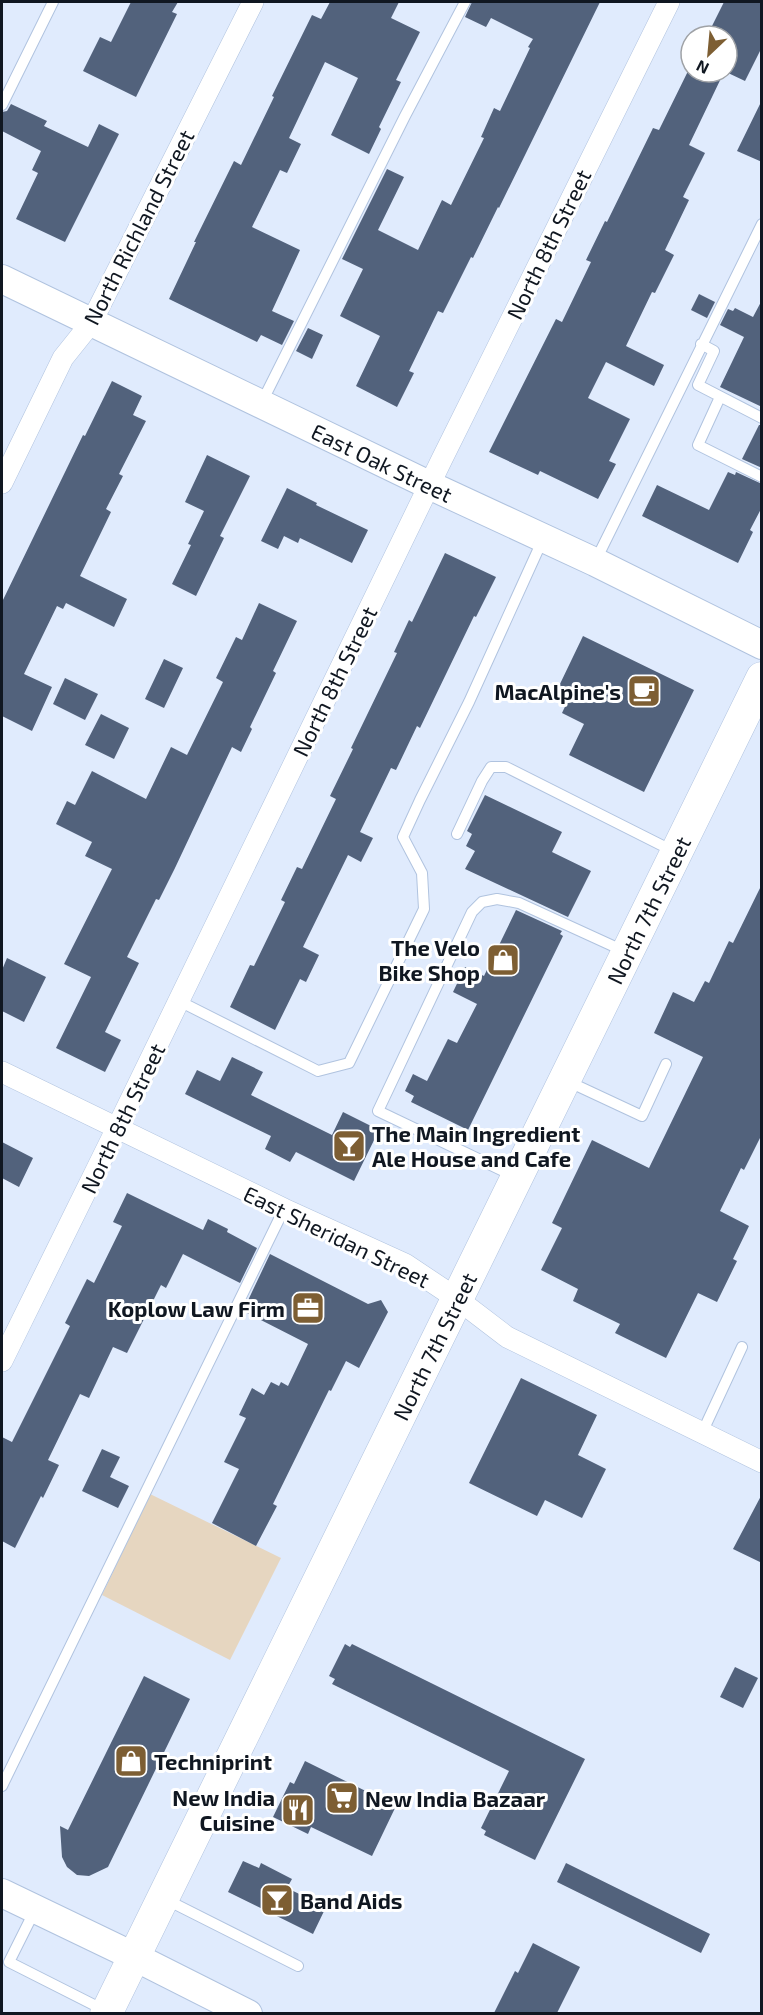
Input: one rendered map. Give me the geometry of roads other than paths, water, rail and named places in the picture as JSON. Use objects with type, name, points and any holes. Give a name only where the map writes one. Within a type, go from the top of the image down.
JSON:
[{"type":"main road","name":"North 7th Street","points":[[106,2012],[762,678]]},
{"type":"street","name":"North Richland Street","points":[[2,483],[63,358],[91,323],[253,2]]},
{"type":"street","name":"North 8th Street","points":[[2,1361],[429,485],[669,2]]},
{"type":"street","name":"East Oak Street","points":[[2,279],[429,485],[595,562],[762,645]]},
{"type":"street","name":"East Sheridan Street","points":[[2,1072],[284,1209],[405,1264],[456,1298],[507,1337],[762,1462]]},
{"type":"street","points":[[2,1893],[248,2013]]},
{"type":"lane","points":[[2,105],[53,2]]},
{"type":"lane","points":[[261,404],[399,127],[465,2]]},
{"type":"lane","points":[[595,562],[762,224]]},
{"type":"lane","points":[[701,344],[714,351],[698,385],[762,418]]},
{"type":"lane","points":[[720,397],[698,445],[762,477]]},
{"type":"lane","points":[[179,1001],[318,1071],[349,1063],[424,909],[422,873],[404,837],[544,539]]},
{"type":"lane","points":[[457,834],[491,767],[506,767],[675,852]]},
{"type":"lane","points":[[516,1177],[378,1111],[472,912],[482,902],[497,899],[519,903],[627,952]]},
{"type":"lane","points":[[564,1079],[642,1116],[666,1064]]},
{"type":"lane","points":[[2,1786],[284,1209]]},
{"type":"lane","points":[[702,1432],[742,1347]]},
{"type":"lane","points":[[162,1898],[298,1966]]},
{"type":"lane","points":[[36,1910],[9,1962],[106,2012]]},
{"type":"place","name":"MacAlpine's","points":[[644,691]]},
{"type":"place","name":"The Velo Bike Shop","points":[[503,960]]},
{"type":"place","name":"The Main Ingredient Ale House and Cafe","points":[[349,1146]]},
{"type":"place","name":"Koplow Law Firm","points":[[308,1308]]},
{"type":"place","name":"Techniprint","points":[[131,1761]]},
{"type":"place","name":"New India Bazaar","points":[[342,1798]]},
{"type":"place","name":"New India Cuisine","points":[[298,1810]]},
{"type":"place","name":"Band Aids","points":[[277,1900]]}]
